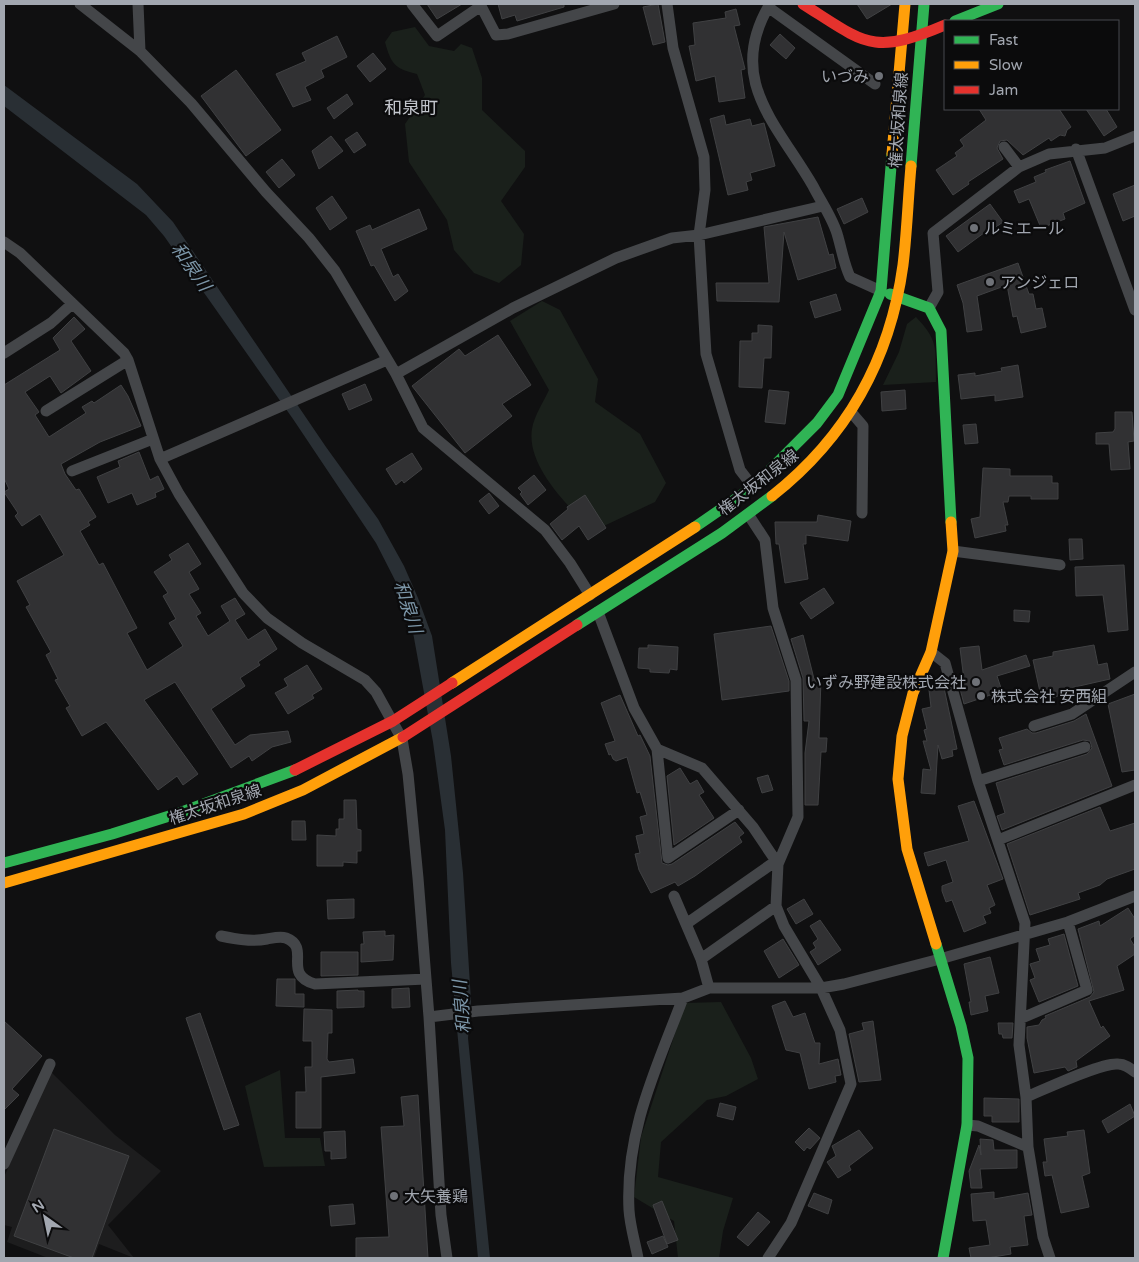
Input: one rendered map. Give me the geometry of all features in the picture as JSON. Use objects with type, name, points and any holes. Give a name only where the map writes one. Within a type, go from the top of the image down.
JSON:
[{"type":"street","points":[[80,4],[140,51],[191,103],[335,271],[396,374],[423,428],[545,530],[570,563],[590,595]]},
{"type":"street","points":[[138,4],[140,51]]},
{"type":"street","points":[[412,4],[437,36],[481,6],[496,35],[508,34],[614,4]]},
{"type":"street","points":[[667,4],[673,48],[704,157],[705,190],[699,236],[706,354],[740,470],[753,486]]},
{"type":"street","points":[[803,4],[860,39],[882,44],[901,41],[944,25]]},
{"type":"street","name":"権太坂和泉線","points":[[4,863],[112,834],[251,787],[304,766],[392,721],[714,515],[753,486],[817,423],[838,395],[881,291],[901,41],[906,4]]},
{"type":"street","name":"権太坂和泉線","points":[[4,883],[212,824],[256,810],[308,788],[402,739],[447,711],[748,514],[806,467],[834,436],[851,412],[870,378],[899,297],[904,264],[920,35],[924,4]]},
{"type":"street","points":[[958,20],[998,4]]},
{"type":"street","points":[[875,84],[769,5],[759,21],[752,59],[761,103],[823,206],[838,236],[841,256],[850,277],[881,291],[929,308],[941,331],[953,551],[931,652],[913,693],[902,736],[898,779],[907,849],[961,1026],[968,1058],[967,1125],[943,1258]]},
{"type":"street","points":[[929,308],[938,292],[933,234],[1019,167],[1049,154],[1076,149],[1105,148],[1135,136]]},
{"type":"street","points":[[1004,147],[1019,167]]},
{"type":"street","points":[[1076,149],[1135,310]]},
{"type":"street","points":[[396,374],[513,308],[616,258],[672,238],[699,236],[823,206]]},
{"type":"street","points":[[4,242],[20,253],[72,304],[116,343],[128,360],[153,439],[164,458],[179,494],[254,606],[266,618],[302,643],[364,680],[376,692],[402,739],[408,774],[426,979],[440,1215],[447,1258]]},
{"type":"street","points":[[4,353],[51,323],[72,304]]},
{"type":"street","points":[[46,412],[128,360]]},
{"type":"street","points":[[164,458],[388,360]]},
{"type":"street","points":[[851,412],[863,426],[862,514]]},
{"type":"street","points":[[72,471],[153,439]]},
{"type":"street","points":[[748,514],[765,540],[774,608],[796,680],[798,817],[777,862],[776,906],[784,926],[821,988],[840,1030],[851,1084],[792,1223],[768,1258]]},
{"type":"street","points":[[953,551],[1060,565]]},
{"type":"street","points":[[598,612],[634,708],[658,749],[668,858],[739,810]]},
{"type":"street","points":[[931,652],[945,663],[978,780],[1026,923],[1027,933],[1019,1045],[1026,1097],[1028,1147],[1043,1237],[1050,1258]]},
{"type":"street","points":[[1034,726],[1072,714],[1135,672]]},
{"type":"street","points":[[978,780],[1085,747]]},
{"type":"street","points":[[658,749],[702,768],[739,810],[777,862]]},
{"type":"street","points":[[998,840],[1135,785]]},
{"type":"street","points":[[686,924],[777,862]]},
{"type":"street","points":[[674,896],[702,959],[709,988]]},
{"type":"street","points":[[429,1017],[478,1011],[683,998],[709,988],[821,988],[940,959],[1068,922],[1135,896]]},
{"type":"street","points":[[702,959],[776,906]]},
{"type":"street","points":[[1022,1018],[1087,990],[1068,922]]},
{"type":"street","points":[[221,936],[255,941],[281,937],[288,939],[298,951],[298,973],[303,980],[316,984],[426,979]]},
{"type":"street","points":[[638,1258],[629,1212],[629,1174],[634,1132],[683,998]]},
{"type":"street","points":[[1026,1097],[1074,1076],[1116,1063],[1128,1066],[1135,1072]]},
{"type":"street","points":[[4,1164],[50,1064]]},
{"type":"street","points":[[967,1125],[978,1126],[1028,1147]]},
{"type":"shaded area","points":[[415,27],[429,46],[454,51],[461,44],[472,48],[482,78],[482,110],[525,151],[525,167],[501,201],[524,234],[521,265],[499,283],[474,273],[454,250],[447,220],[409,162],[405,124],[425,95],[417,74],[404,70],[395,64],[389,56],[385,42],[392,32]]},
{"type":"shaded area","points":[[542,301],[560,310],[598,379],[595,402],[640,434],[666,483],[655,502],[593,531],[551,485],[542,471],[532,443],[533,424],[549,390],[510,321]]},
{"type":"shaded area","points":[[916,317],[933,340],[936,354],[936,382],[883,385],[899,352],[907,324]]},
{"type":"shaded area","points":[[721,1002],[751,1058],[758,1079],[726,1096],[707,1100],[661,1142],[658,1177],[733,1198],[723,1231],[719,1258],[678,1258],[674,1221],[634,1197],[641,1137],[685,1003]]},
{"type":"shaded area","points":[[280,1070],[285,1138],[320,1138],[325,1166],[264,1167],[245,1086]]},
{"type":"shaded area","points":[[51,1072],[115,1135],[161,1171],[108,1225],[134,1258],[99,1244],[94,1258],[48,1258],[7,1242],[12,1227],[4,1225],[4,1177]]},
{"type":"water","name":"和泉川","points":[[4,85],[137,184],[173,222],[326,447],[378,519],[404,566],[418,598],[432,636],[451,756],[463,873],[471,1001],[468,1038],[490,1258],[478,1258],[451,963],[445,830],[433,742],[412,627],[399,588],[376,543],[293,419],[164,236],[146,215],[4,106]]},
{"type":"building","points":[[427,4],[462,4],[437,19]]},
{"type":"building","points":[[498,4],[564,4],[564,7],[517,21],[515,15],[502,19]]},
{"type":"building","points":[[658,4],[665,42],[653,45],[643,7]]},
{"type":"building","points":[[857,4],[892,4],[867,19]]},
{"type":"building","points":[[736,9],[740,25],[734,26],[745,69],[741,70],[745,98],[719,102],[715,76],[696,81],[689,46],[695,45],[693,23],[726,18],[725,12]]},
{"type":"building","points":[[780,34],[795,48],[786,59],[770,45]]},
{"type":"building","points":[[337,36],[347,57],[321,70],[324,77],[305,87],[311,100],[293,107],[276,74],[306,61],[302,53]]},
{"type":"building","points":[[373,53],[386,69],[370,82],[357,66]]},
{"type":"building","points":[[236,70],[281,130],[246,156],[201,96]]},
{"type":"building","points":[[347,94],[353,104],[334,119],[327,108]]},
{"type":"building","points":[[980,110],[1060,110],[1071,127],[1067,130],[1065,136],[1060,135],[1051,141],[1049,138],[1023,155],[1007,140],[1000,141],[997,148],[1003,159],[968,182],[969,184],[953,195],[936,170],[957,156],[955,153],[964,146],[960,140],[986,120]]},
{"type":"building","points":[[1087,110],[1107,110],[1117,127],[1104,136]]},
{"type":"building","points":[[724,115],[726,125],[750,119],[752,126],[764,123],[775,166],[750,173],[752,180],[746,182],[748,190],[728,195],[710,119]]},
{"type":"building","points":[[357,132],[366,145],[354,153],[345,140]]},
{"type":"building","points":[[331,136],[343,151],[319,169],[312,151]]},
{"type":"building","points":[[282,159],[295,175],[279,188],[266,172]]},
{"type":"building","points":[[1070,161],[1085,203],[1063,213],[1065,219],[1041,228],[1029,199],[1019,203],[1014,191],[1036,182],[1034,177],[1046,172],[1045,170]]},
{"type":"building","points":[[1135,185],[1135,216],[1123,221],[1113,194]]},
{"type":"building","points":[[332,196],[347,218],[330,230],[316,208]]},
{"type":"building","points":[[862,198],[868,212],[844,224],[837,209]]},
{"type":"building","name":"ルミエール","points":[[990,204],[1003,222],[993,229],[992,227],[958,252],[946,236]]},
{"type":"building","points":[[419,209],[427,229],[381,249],[393,277],[398,274],[408,291],[395,301],[374,265],[371,266],[356,231],[370,225],[372,230]]},
{"type":"building","points":[[818,217],[829,255],[833,254],[836,268],[798,280],[784,232],[779,302],[717,301],[716,283],[769,283],[764,227]]},
{"type":"building","points":[[1018,263],[1029,294],[1033,294],[1036,309],[1042,308],[1046,327],[1021,333],[1017,316],[1013,317],[1007,285],[977,296],[982,330],[967,332],[963,303],[957,285]]},
{"type":"building","points":[[836,294],[841,310],[815,318],[810,302]]},
{"type":"building","points":[[74,317],[85,329],[71,341],[91,371],[61,393],[50,376],[25,392],[39,412],[35,415],[49,437],[86,413],[82,407],[92,401],[94,403],[121,385],[128,396],[141,426],[100,442],[61,464],[65,474],[76,490],[79,489],[96,517],[88,522],[90,525],[80,531],[99,565],[103,563],[137,628],[127,633],[147,670],[183,646],[169,623],[176,619],[163,596],[168,593],[154,572],[172,560],[169,555],[188,543],[201,564],[189,572],[199,589],[189,594],[201,613],[196,616],[208,636],[230,621],[221,606],[235,598],[245,614],[235,620],[248,640],[265,629],[277,649],[258,662],[260,665],[240,678],[245,686],[211,709],[235,745],[250,735],[288,731],[291,742],[272,747],[252,761],[249,756],[231,768],[175,682],[144,700],[198,774],[183,785],[177,776],[158,790],[106,722],[82,736],[66,708],[70,706],[55,680],[58,679],[46,655],[51,652],[26,607],[30,605],[17,581],[64,555],[40,514],[22,526],[15,516],[18,513],[4,492],[9,489],[4,478],[4,385],[60,350],[53,338]]},
{"type":"building","points":[[758,325],[772,326],[771,358],[764,358],[762,388],[739,387],[740,341],[752,341],[752,333],[758,333]]},
{"type":"building","points":[[498,335],[531,385],[502,404],[512,416],[465,453],[412,386],[459,349],[465,356]]},
{"type":"building","points":[[1018,365],[1023,397],[995,401],[995,395],[961,399],[958,375],[975,373],[975,376],[1002,371],[1001,368]]},
{"type":"building","points":[[365,384],[372,400],[349,410],[342,394]]},
{"type":"building","points":[[769,390],[789,392],[785,424],[765,422]]},
{"type":"building","points":[[905,390],[906,409],[882,411],[881,392]]},
{"type":"building","points":[[1115,412],[1132,412],[1134,441],[1128,442],[1130,469],[1111,470],[1109,444],[1096,444],[1096,433],[1113,432],[1115,429]]},
{"type":"building","points":[[976,424],[978,443],[965,444],[963,425]]},
{"type":"building","points":[[139,452],[150,480],[158,476],[164,489],[155,493],[156,497],[137,505],[132,493],[108,503],[97,477],[120,467],[118,461]]},
{"type":"building","points":[[412,453],[422,469],[404,483],[402,480],[396,485],[386,469]]},
{"type":"building","points":[[983,468],[1010,469],[1010,476],[1052,476],[1052,483],[1058,483],[1058,499],[1031,499],[1031,496],[1009,496],[1008,502],[1003,502],[1008,525],[1005,525],[1006,531],[975,538],[971,519],[980,517]]},
{"type":"building","points":[[534,475],[546,490],[528,505],[518,488]]},
{"type":"building","points":[[489,493],[499,506],[489,514],[479,501]]},
{"type":"building","points":[[585,495],[606,528],[588,540],[579,526],[562,540],[550,524],[568,509],[567,507]]},
{"type":"building","points":[[818,515],[851,521],[848,541],[806,535],[806,544],[803,544],[808,579],[785,583],[779,544],[776,544],[775,522],[817,522]]},
{"type":"building","points":[[1069,539],[1082,539],[1083,559],[1070,560]]},
{"type":"building","points":[[1124,565],[1128,630],[1108,632],[1103,595],[1076,596],[1075,567]]},
{"type":"building","points":[[824,588],[834,603],[811,619],[800,603]]},
{"type":"building","points":[[1014,610],[1030,611],[1029,622],[1014,621]]},
{"type":"building","points":[[771,626],[789,681],[789,691],[722,700],[714,634]]},
{"type":"building","points":[[803,635],[814,679],[821,679],[819,738],[827,738],[826,752],[821,752],[818,805],[805,805],[805,753],[809,721],[804,721],[803,678],[791,639]]},
{"type":"building","points":[[648,645],[678,647],[677,670],[670,669],[669,673],[650,672],[650,669],[638,668],[639,648],[648,648]]},
{"type":"building","points":[[1094,645],[1098,665],[1107,663],[1110,679],[1066,689],[1067,693],[1042,701],[1033,660],[1053,656],[1053,652]]},
{"type":"building","points":[[979,646],[982,670],[1026,655],[1030,666],[997,676],[1002,691],[964,704],[958,681],[964,680],[960,648]]},
{"type":"building","points":[[307,665],[322,689],[312,695],[314,698],[288,714],[275,693],[288,686],[284,679]]},
{"type":"building","points":[[943,683],[957,749],[952,750],[953,756],[942,759],[938,745],[935,794],[921,793],[923,769],[931,770],[923,741],[927,741],[924,730],[927,729],[922,709],[931,707],[929,690],[931,690],[931,684]]},
{"type":"building","points":[[1135,694],[1135,770],[1122,772],[1108,704]]},
{"type":"building","points":[[620,695],[638,736],[640,735],[650,756],[662,863],[672,864],[735,822],[744,833],[739,837],[742,842],[695,876],[678,886],[675,882],[651,893],[639,870],[635,854],[640,853],[636,836],[644,834],[640,817],[647,815],[640,792],[637,793],[627,757],[616,761],[611,754],[609,755],[605,744],[615,741],[601,703]]},
{"type":"building","points":[[1086,714],[1112,786],[1002,830],[997,816],[1005,813],[996,783],[1087,754],[1092,748],[1090,741],[1083,740],[1004,765],[999,750],[1003,749],[999,738],[1027,729],[1032,733],[1036,733],[1074,721]]},
{"type":"building","points":[[680,768],[690,784],[697,780],[704,792],[699,795],[714,818],[674,845],[667,776]]},
{"type":"building","points":[[768,775],[773,790],[762,793],[757,778]]},
{"type":"building","points":[[344,800],[356,800],[357,829],[361,830],[361,851],[357,851],[357,863],[343,862],[343,866],[317,866],[317,835],[336,836],[336,829],[339,829],[339,819],[344,819]]},
{"type":"building","points":[[974,801],[1003,879],[987,885],[995,905],[989,908],[991,913],[983,916],[986,923],[964,932],[952,900],[946,902],[942,891],[942,886],[953,882],[946,860],[928,866],[924,853],[969,841],[958,806]]},
{"type":"building","points":[[1100,807],[1110,831],[1135,823],[1135,869],[1107,879],[1100,885],[1078,893],[1080,899],[1030,915],[1007,844]]},
{"type":"building","points":[[292,821],[305,821],[306,840],[292,840]]},
{"type":"building","points":[[354,899],[354,918],[328,919],[327,900]]},
{"type":"building","points":[[804,899],[813,914],[796,924],[787,909]]},
{"type":"building","points":[[1128,908],[1135,919],[1135,935],[1130,939],[1135,947],[1135,954],[1117,966],[1124,990],[1089,1001],[1101,1028],[1103,1026],[1110,1036],[1076,1061],[1077,1067],[1068,1071],[1065,1067],[1034,1073],[1027,1038],[1027,1027],[1039,1025],[1046,1018],[1045,1016],[1090,997],[1094,992],[1078,929],[1099,921],[1100,926]]},
{"type":"building","points":[[820,920],[841,950],[818,965],[810,952],[816,948],[813,943],[818,939],[810,926]]},
{"type":"building","points":[[385,931],[385,936],[394,935],[393,960],[361,962],[361,944],[364,944],[363,932]]},
{"type":"building","points":[[1064,934],[1078,986],[1039,1002],[1030,980],[1035,978],[1030,964],[1040,961],[1036,949],[1050,945],[1048,939]]},
{"type":"building","points":[[783,939],[799,965],[779,978],[764,951]]},
{"type":"building","points":[[321,952],[358,952],[358,975],[321,976]]},
{"type":"building","points":[[990,957],[999,993],[985,996],[988,1011],[971,1015],[969,1002],[971,1002],[964,964]]},
{"type":"building","points":[[277,979],[295,979],[295,994],[304,994],[304,1007],[276,1006]]},
{"type":"building","points":[[409,988],[410,1007],[392,1008],[392,989]]},
{"type":"building","points":[[337,991],[364,991],[364,1007],[337,1008]]},
{"type":"building","points":[[785,1001],[793,1017],[805,1013],[815,1043],[820,1043],[819,1064],[838,1059],[841,1075],[835,1076],[836,1082],[809,1089],[800,1053],[786,1050],[772,1006]]},
{"type":"building","points":[[304,1009],[332,1010],[332,1033],[328,1033],[327,1059],[329,1062],[353,1059],[355,1073],[321,1077],[321,1128],[296,1128],[296,1092],[306,1092],[305,1067],[312,1067],[312,1041],[303,1041]]},
{"type":"building","points":[[200,1013],[239,1125],[224,1130],[186,1018]]},
{"type":"building","points":[[4,1021],[42,1056],[12,1089],[19,1095],[4,1110]]},
{"type":"building","points":[[873,1021],[881,1080],[859,1082],[849,1034],[864,1030],[862,1023]]},
{"type":"building","points":[[998,1023],[1013,1023],[1012,1038],[1003,1038],[1002,1034],[999,1034]]},
{"type":"building","name":"大矢養鶏","points":[[418,1095],[428,1258],[356,1258],[356,1238],[389,1237],[381,1127],[404,1126],[401,1097]]},
{"type":"building","points":[[984,1098],[1019,1099],[1019,1122],[992,1122],[992,1116],[984,1116]]},
{"type":"building","points":[[720,1103],[736,1107],[733,1120],[717,1116]]},
{"type":"building","points":[[1130,1104],[1135,1116],[1108,1133],[1102,1121]]},
{"type":"building","points":[[809,1128],[820,1138],[810,1149],[807,1147],[804,1151],[795,1142]]},
{"type":"building","points":[[54,1129],[129,1156],[92,1258],[74,1258],[14,1236]]},
{"type":"building","points":[[859,1130],[873,1148],[849,1166],[851,1170],[838,1178],[827,1162],[836,1156],[832,1146]]},
{"type":"building","points":[[1084,1130],[1090,1173],[1082,1176],[1089,1207],[1061,1213],[1052,1175],[1045,1176],[1043,1162],[1047,1162],[1044,1139],[1068,1136],[1067,1132]]},
{"type":"building","points":[[345,1131],[346,1158],[331,1159],[331,1151],[325,1151],[324,1132]]},
{"type":"building","points":[[980,1139],[993,1140],[994,1150],[1017,1150],[1017,1168],[980,1169],[982,1188],[971,1188],[969,1171],[979,1145],[981,1155]]},
{"type":"building","points":[[994,1192],[994,1199],[1028,1193],[1032,1215],[1024,1216],[1028,1245],[1010,1247],[1011,1254],[987,1258],[971,1258],[969,1248],[990,1245],[986,1220],[973,1221],[971,1194]]},
{"type":"building","points":[[814,1193],[832,1200],[828,1214],[808,1206]]},
{"type":"building","points":[[662,1201],[678,1240],[667,1244],[653,1205]]},
{"type":"building","points":[[353,1204],[355,1224],[331,1226],[329,1206]]},
{"type":"building","points":[[758,1212],[770,1222],[748,1246],[737,1237]]},
{"type":"building","points":[[663,1236],[668,1247],[652,1254],[647,1242]]},
{"type":"traffic: fast","points":[[911,166],[924,4]]},
{"type":"traffic: fast","points":[[958,20],[998,4]]},
{"type":"traffic: fast","points":[[695,527],[753,487],[817,423],[838,395],[881,291],[892,154]]},
{"type":"traffic: fast","points":[[890,294],[929,308],[941,331],[951,522]]},
{"type":"traffic: fast","points":[[577,625],[722,533],[772,496]]},
{"type":"traffic: fast","points":[[4,863],[112,834],[182,812],[295,770]]},
{"type":"traffic: fast","points":[[936,944],[961,1026],[968,1058],[967,1125],[943,1258]]},
{"type":"traffic: slow","points":[[892,154],[905,4]]},
{"type":"traffic: slow","points":[[772,496],[799,473],[843,422],[861,394],[876,364],[888,333],[897,300],[906,240],[911,166]]},
{"type":"traffic: slow","points":[[936,944],[907,849],[898,779],[902,736],[913,693],[931,652],[953,551],[951,522]]},
{"type":"traffic: slow","points":[[452,683],[695,527]]},
{"type":"traffic: slow","points":[[4,883],[244,814],[303,790],[403,737]]},
{"type":"traffic: jam","points":[[803,4],[841,29],[870,41],[885,43],[901,40],[921,35],[944,25]]},
{"type":"traffic: jam","points":[[403,737],[577,625]]},
{"type":"traffic: jam","points":[[295,770],[393,721],[452,683]]},
{"type":"place","name":"いづみ","points":[[879,76]]},
{"type":"place","name":"ルミエール","points":[[974,228]]},
{"type":"place","name":"アンジェロ","points":[[990,282]]},
{"type":"place","name":"いずみ野建設株式会社","points":[[976,682]]},
{"type":"place","name":"株式会社 安西組","points":[[981,696]]},
{"type":"place","name":"大矢養鶏","points":[[394,1196]]},
{"type":"district","name":"和泉町","points":[[411,108]]}]
